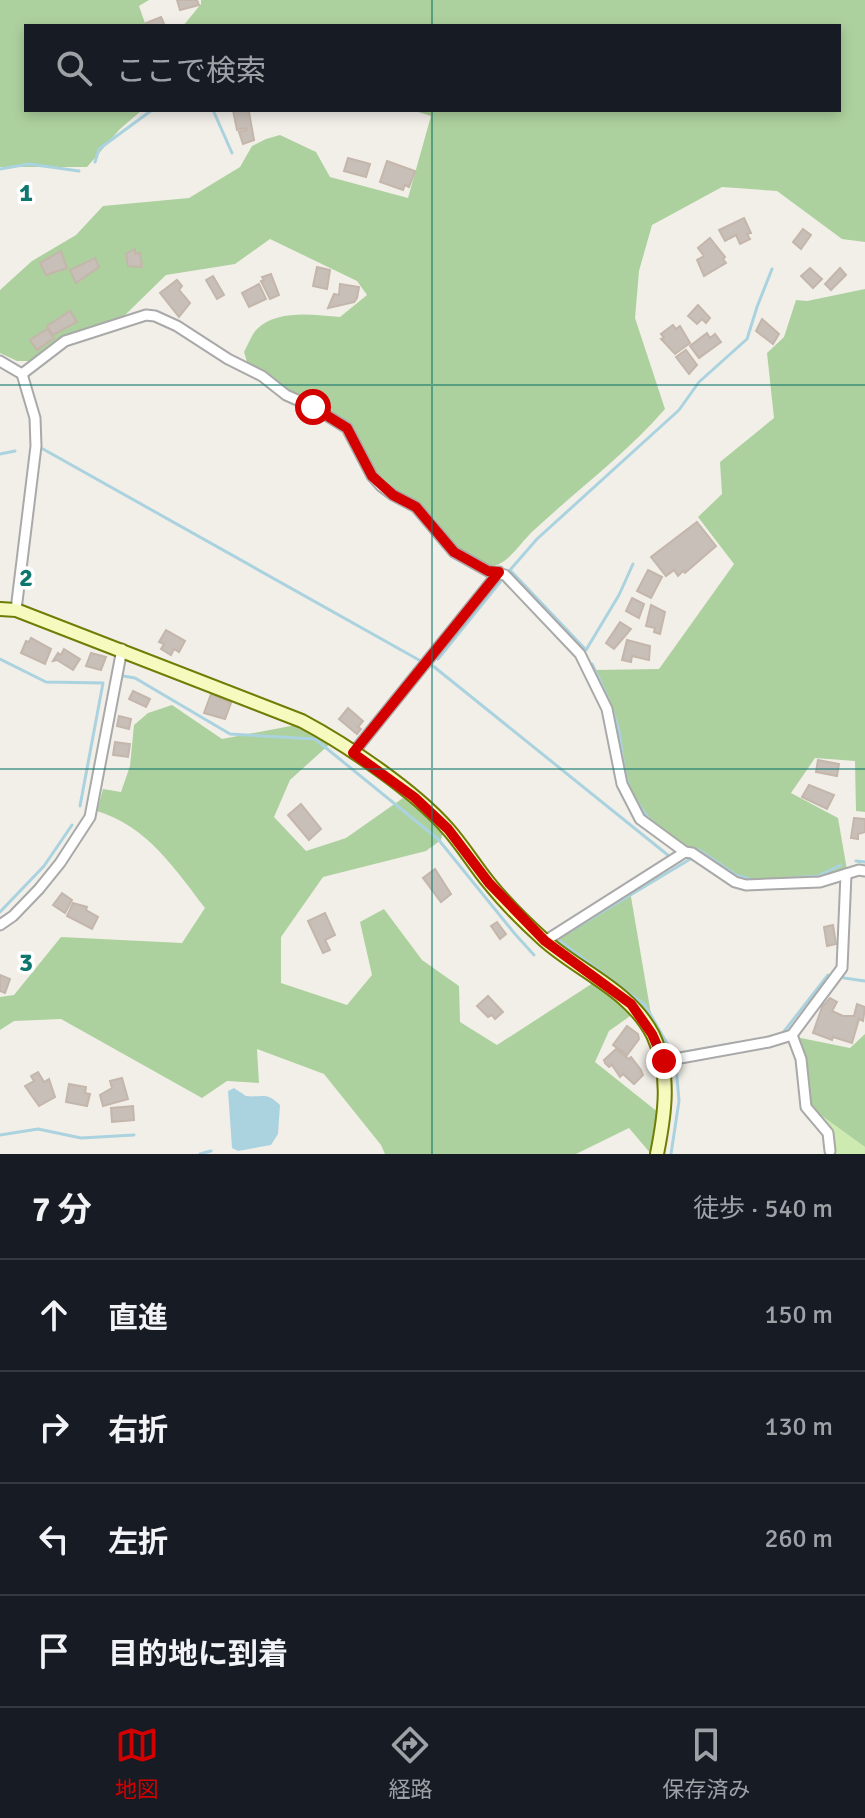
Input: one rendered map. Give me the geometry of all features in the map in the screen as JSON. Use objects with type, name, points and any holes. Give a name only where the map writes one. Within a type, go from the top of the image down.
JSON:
[{"type":"street","points":[[22,374],[65,341],[137,316],[155,316],[262,376],[286,395],[347,428],[372,476],[381,486],[416,507],[454,552],[488,571],[505,575],[580,654],[607,709],[628,799],[640,819],[735,882],[746,885],[820,882],[865,871]]},
{"type":"street","points":[[0,361],[22,374],[35,418],[36,446],[16,610]]},
{"type":"street","points":[[353,753],[499,572]]},
{"type":"street","points":[[0,609],[16,610],[122,649],[302,721],[414,797],[448,829],[489,883],[545,941],[631,1004],[652,1034],[664,1061],[663,1124],[657,1154]]},
{"type":"street","points":[[0,925],[39,889],[90,817],[122,649]]},
{"type":"street","points":[[545,941],[692,854]]},
{"type":"street","points":[[664,1061],[792,1035],[842,968],[846,874]]},
{"type":"street","points":[[792,1035],[801,1059],[806,1107],[828,1133],[830,1151]]},
{"type":"green space","points":[[0,0],[149,0],[139,6],[145,24],[24,24],[24,112],[140,112],[120,129],[87,167],[0,167]]},
{"type":"green space","points":[[201,0],[865,0],[865,242],[842,239],[777,191],[722,187],[652,225],[639,271],[635,318],[665,409],[509,557],[492,567],[455,548],[435,519],[420,506],[394,492],[378,476],[349,427],[248,365],[244,352],[257,329],[275,318],[286,316],[340,317],[367,295],[357,281],[270,239],[235,264],[166,275],[123,317],[59,340],[35,361],[17,361],[0,353],[0,290],[32,261],[76,235],[103,206],[189,198],[240,167],[252,146],[280,135],[316,152],[330,177],[408,198],[431,116],[418,112],[841,112],[841,24],[185,24]]},
{"type":"green space","points":[[865,289],[865,812],[856,811],[855,761],[815,758],[791,793],[838,818],[847,870],[794,882],[751,883],[726,874],[643,818],[623,775],[611,710],[595,670],[659,669],[734,564],[698,517],[722,494],[720,462],[774,418],[767,353],[784,337],[796,300],[807,301]]},
{"type":"green space","points":[[172,705],[222,739],[301,724],[332,742],[290,780],[274,817],[306,851],[346,838],[403,798],[443,831],[441,840],[426,851],[323,877],[281,937],[281,983],[347,1005],[372,975],[360,922],[384,909],[422,960],[459,986],[460,1022],[497,1045],[593,983],[633,1014],[609,1031],[595,1062],[659,1113],[651,1154],[629,1128],[576,1154],[385,1154],[324,1074],[257,1049],[259,1083],[227,1081],[202,1098],[61,1019],[14,1021],[0,1030],[0,997],[14,995],[61,937],[182,943],[205,908],[171,864],[145,838],[115,818],[97,811],[103,789],[121,792],[130,766],[134,725],[148,713]]},
{"type":"green space","points":[[630,891],[653,1026],[621,990],[554,942]]},
{"type":"green space","points":[[865,1034],[865,1147],[811,1108],[796,1037],[850,1048]]},
{"type":"green space","points":[[811,1108],[865,1147],[865,1154],[833,1154],[831,1134]]},
{"type":"water","points":[[234,1088],[246,1096],[267,1097],[280,1105],[278,1134],[271,1145],[238,1151],[232,1148],[228,1091]]},
{"type":"building","points":[[177,0],[197,0],[199,5],[180,10]]},
{"type":"building","points":[[161,17],[164,24],[146,24]]},
{"type":"building","points":[[233,112],[249,112],[254,140],[243,144],[239,132],[247,130],[237,130]]},
{"type":"building","points":[[348,158],[370,164],[366,177],[344,171]]},
{"type":"building","points":[[387,161],[415,171],[409,187],[405,185],[403,190],[380,182]]},
{"type":"building","points":[[744,218],[751,233],[747,234],[750,239],[740,244],[736,235],[725,241],[719,230]]},
{"type":"building","points":[[803,229],[811,235],[801,249],[793,242]]},
{"type":"building","points":[[710,238],[726,263],[704,276],[697,260],[704,256],[698,248]]},
{"type":"building","points":[[135,249],[135,254],[140,253],[142,267],[128,266],[126,254]]},
{"type":"building","points":[[61,251],[67,268],[46,275],[40,263]]},
{"type":"building","points":[[95,258],[99,267],[76,283],[70,270]]},
{"type":"building","points":[[317,267],[330,270],[327,289],[313,286]]},
{"type":"building","points":[[810,268],[822,279],[813,288],[801,276]]},
{"type":"building","points":[[840,268],[846,275],[831,290],[825,284]]},
{"type":"building","points":[[271,274],[279,295],[270,299],[261,281],[264,280],[262,277]]},
{"type":"building","points":[[213,276],[224,295],[217,299],[206,280]]},
{"type":"building","points":[[177,280],[182,286],[179,290],[190,303],[179,317],[160,293]]},
{"type":"building","points":[[259,284],[266,299],[249,307],[242,293]]},
{"type":"building","points":[[340,284],[359,287],[357,298],[354,302],[328,308],[334,294],[339,295]]},
{"type":"building","points":[[698,305],[710,318],[706,323],[702,319],[697,324],[688,316]]},
{"type":"building","points":[[70,311],[77,322],[53,335],[47,326]]},
{"type":"building","points":[[762,319],[779,334],[773,344],[756,331]]},
{"type":"building","points":[[673,325],[676,329],[680,326],[690,343],[675,354],[661,339],[664,338],[661,334]]},
{"type":"building","points":[[47,329],[54,338],[37,350],[30,340]]},
{"type":"building","points":[[707,333],[710,338],[715,334],[721,342],[699,358],[690,346]]},
{"type":"building","points":[[686,350],[697,365],[689,374],[676,357]]},
{"type":"building","points":[[697,522],[716,546],[685,573],[683,571],[678,576],[674,570],[666,576],[651,557]]},
{"type":"building","points":[[648,570],[662,577],[651,598],[637,591]]},
{"type":"building","points":[[632,598],[644,604],[639,618],[626,611]]},
{"type":"building","points":[[651,605],[665,612],[660,634],[654,632],[655,628],[646,626]]},
{"type":"building","points":[[620,622],[631,629],[614,649],[606,643]]},
{"type":"building","points":[[166,630],[185,641],[179,652],[174,649],[171,655],[161,649],[164,644],[159,642]]},
{"type":"building","points":[[31,638],[51,649],[45,664],[21,653],[26,641],[29,642]]},
{"type":"building","points":[[627,640],[650,646],[649,660],[632,656],[631,662],[622,660]]},
{"type":"building","points":[[64,649],[80,659],[73,670],[57,660],[53,661]]},
{"type":"building","points":[[91,653],[106,657],[101,670],[86,666]]},
{"type":"building","points":[[133,691],[150,699],[146,707],[129,699]]},
{"type":"building","points":[[211,694],[231,703],[225,719],[204,713]]},
{"type":"building","points":[[348,708],[363,721],[357,734],[339,719]]},
{"type":"building","points":[[119,716],[131,719],[129,729],[117,726]]},
{"type":"building","points":[[115,742],[130,744],[128,757],[113,755]]},
{"type":"building","points":[[818,760],[839,764],[837,776],[816,772]]},
{"type":"building","points":[[809,785],[834,795],[827,809],[802,797]]},
{"type":"building","points":[[301,804],[321,829],[309,840],[288,815]]},
{"type":"building","points":[[854,818],[865,819],[865,832],[858,834],[858,839],[851,838]]},
{"type":"building","points":[[435,869],[451,894],[441,902],[423,878]]},
{"type":"building","points":[[62,893],[72,900],[65,913],[53,905]]},
{"type":"building","points":[[73,903],[87,907],[86,910],[98,917],[92,929],[67,916]]},
{"type":"building","points":[[325,913],[335,935],[325,940],[330,950],[323,953],[308,921]]},
{"type":"building","points":[[497,922],[506,934],[500,939],[491,926]]},
{"type":"building","points":[[833,925],[836,944],[827,946],[824,927]]},
{"type":"building","points":[[0,975],[10,979],[5,993],[0,991]]},
{"type":"building","points":[[488,996],[503,1012],[495,1019],[492,1015],[488,1017],[477,1006]]},
{"type":"building","points":[[830,998],[837,1002],[832,1011],[843,1016],[854,1016],[857,1004],[865,1007],[863,1021],[859,1019],[852,1043],[813,1033],[822,1007]]},
{"type":"building","points":[[627,1026],[638,1034],[639,1039],[627,1055],[613,1045]]},
{"type":"building","points":[[616,1049],[629,1059],[631,1057],[641,1070],[643,1075],[634,1084],[623,1074],[620,1077],[612,1065],[609,1067],[605,1063],[604,1060]]},
{"type":"building","points":[[38,1072],[44,1082],[49,1079],[55,1097],[39,1106],[25,1086],[34,1081],[31,1076]]},
{"type":"building","points":[[122,1078],[128,1099],[103,1106],[100,1095],[112,1088],[110,1081]]},
{"type":"building","points":[[69,1084],[86,1087],[85,1093],[90,1094],[87,1106],[66,1102]]},
{"type":"building","points":[[133,1106],[134,1120],[112,1122],[111,1108]]},
{"type":"waterway","points":[[95,162],[99,149],[149,112]]},
{"type":"waterway","points":[[214,112],[232,153]]},
{"type":"waterway","points":[[0,169],[29,164],[79,171]]},
{"type":"waterway","points":[[633,564],[619,595],[586,650],[510,570],[537,539],[679,410],[699,382],[747,339],[772,269]]},
{"type":"waterway","points":[[43,449],[419,660]]},
{"type":"waterway","points":[[0,454],[15,451]]},
{"type":"waterway","points":[[438,659],[501,581]]},
{"type":"waterway","points":[[0,659],[46,682],[103,683],[80,806]]},
{"type":"waterway","points":[[592,664],[617,722],[630,789]]},
{"type":"waterway","points":[[433,666],[669,856]]},
{"type":"waterway","points":[[123,676],[135,678],[230,734],[315,739],[438,839],[534,955]]},
{"type":"waterway","points":[[635,799],[650,820],[674,839]]},
{"type":"waterway","points":[[0,912],[44,866],[72,825]]},
{"type":"waterway","points":[[697,853],[699,850],[736,875],[756,881]]},
{"type":"waterway","points":[[692,858],[557,939],[645,1005],[673,1054],[736,1043]]},
{"type":"waterway","points":[[856,861],[865,862]]},
{"type":"waterway","points":[[779,879],[818,876],[841,865]]},
{"type":"waterway","points":[[782,1034],[828,975]]},
{"type":"waterway","points":[[844,978],[865,981]]},
{"type":"waterway","points":[[671,1154],[679,1101],[676,1065]]},
{"type":"waterway","points":[[0,1135],[38,1129],[81,1138],[134,1135]]},
{"type":"waterway","points":[[200,1154],[211,1151]]},
{"type":"route","points":[[313,407],[347,428],[372,476],[393,495],[416,507],[454,552],[488,571],[499,572],[353,753],[414,797],[448,829],[489,883],[545,941],[631,1004],[652,1034],[664,1061]]}]
